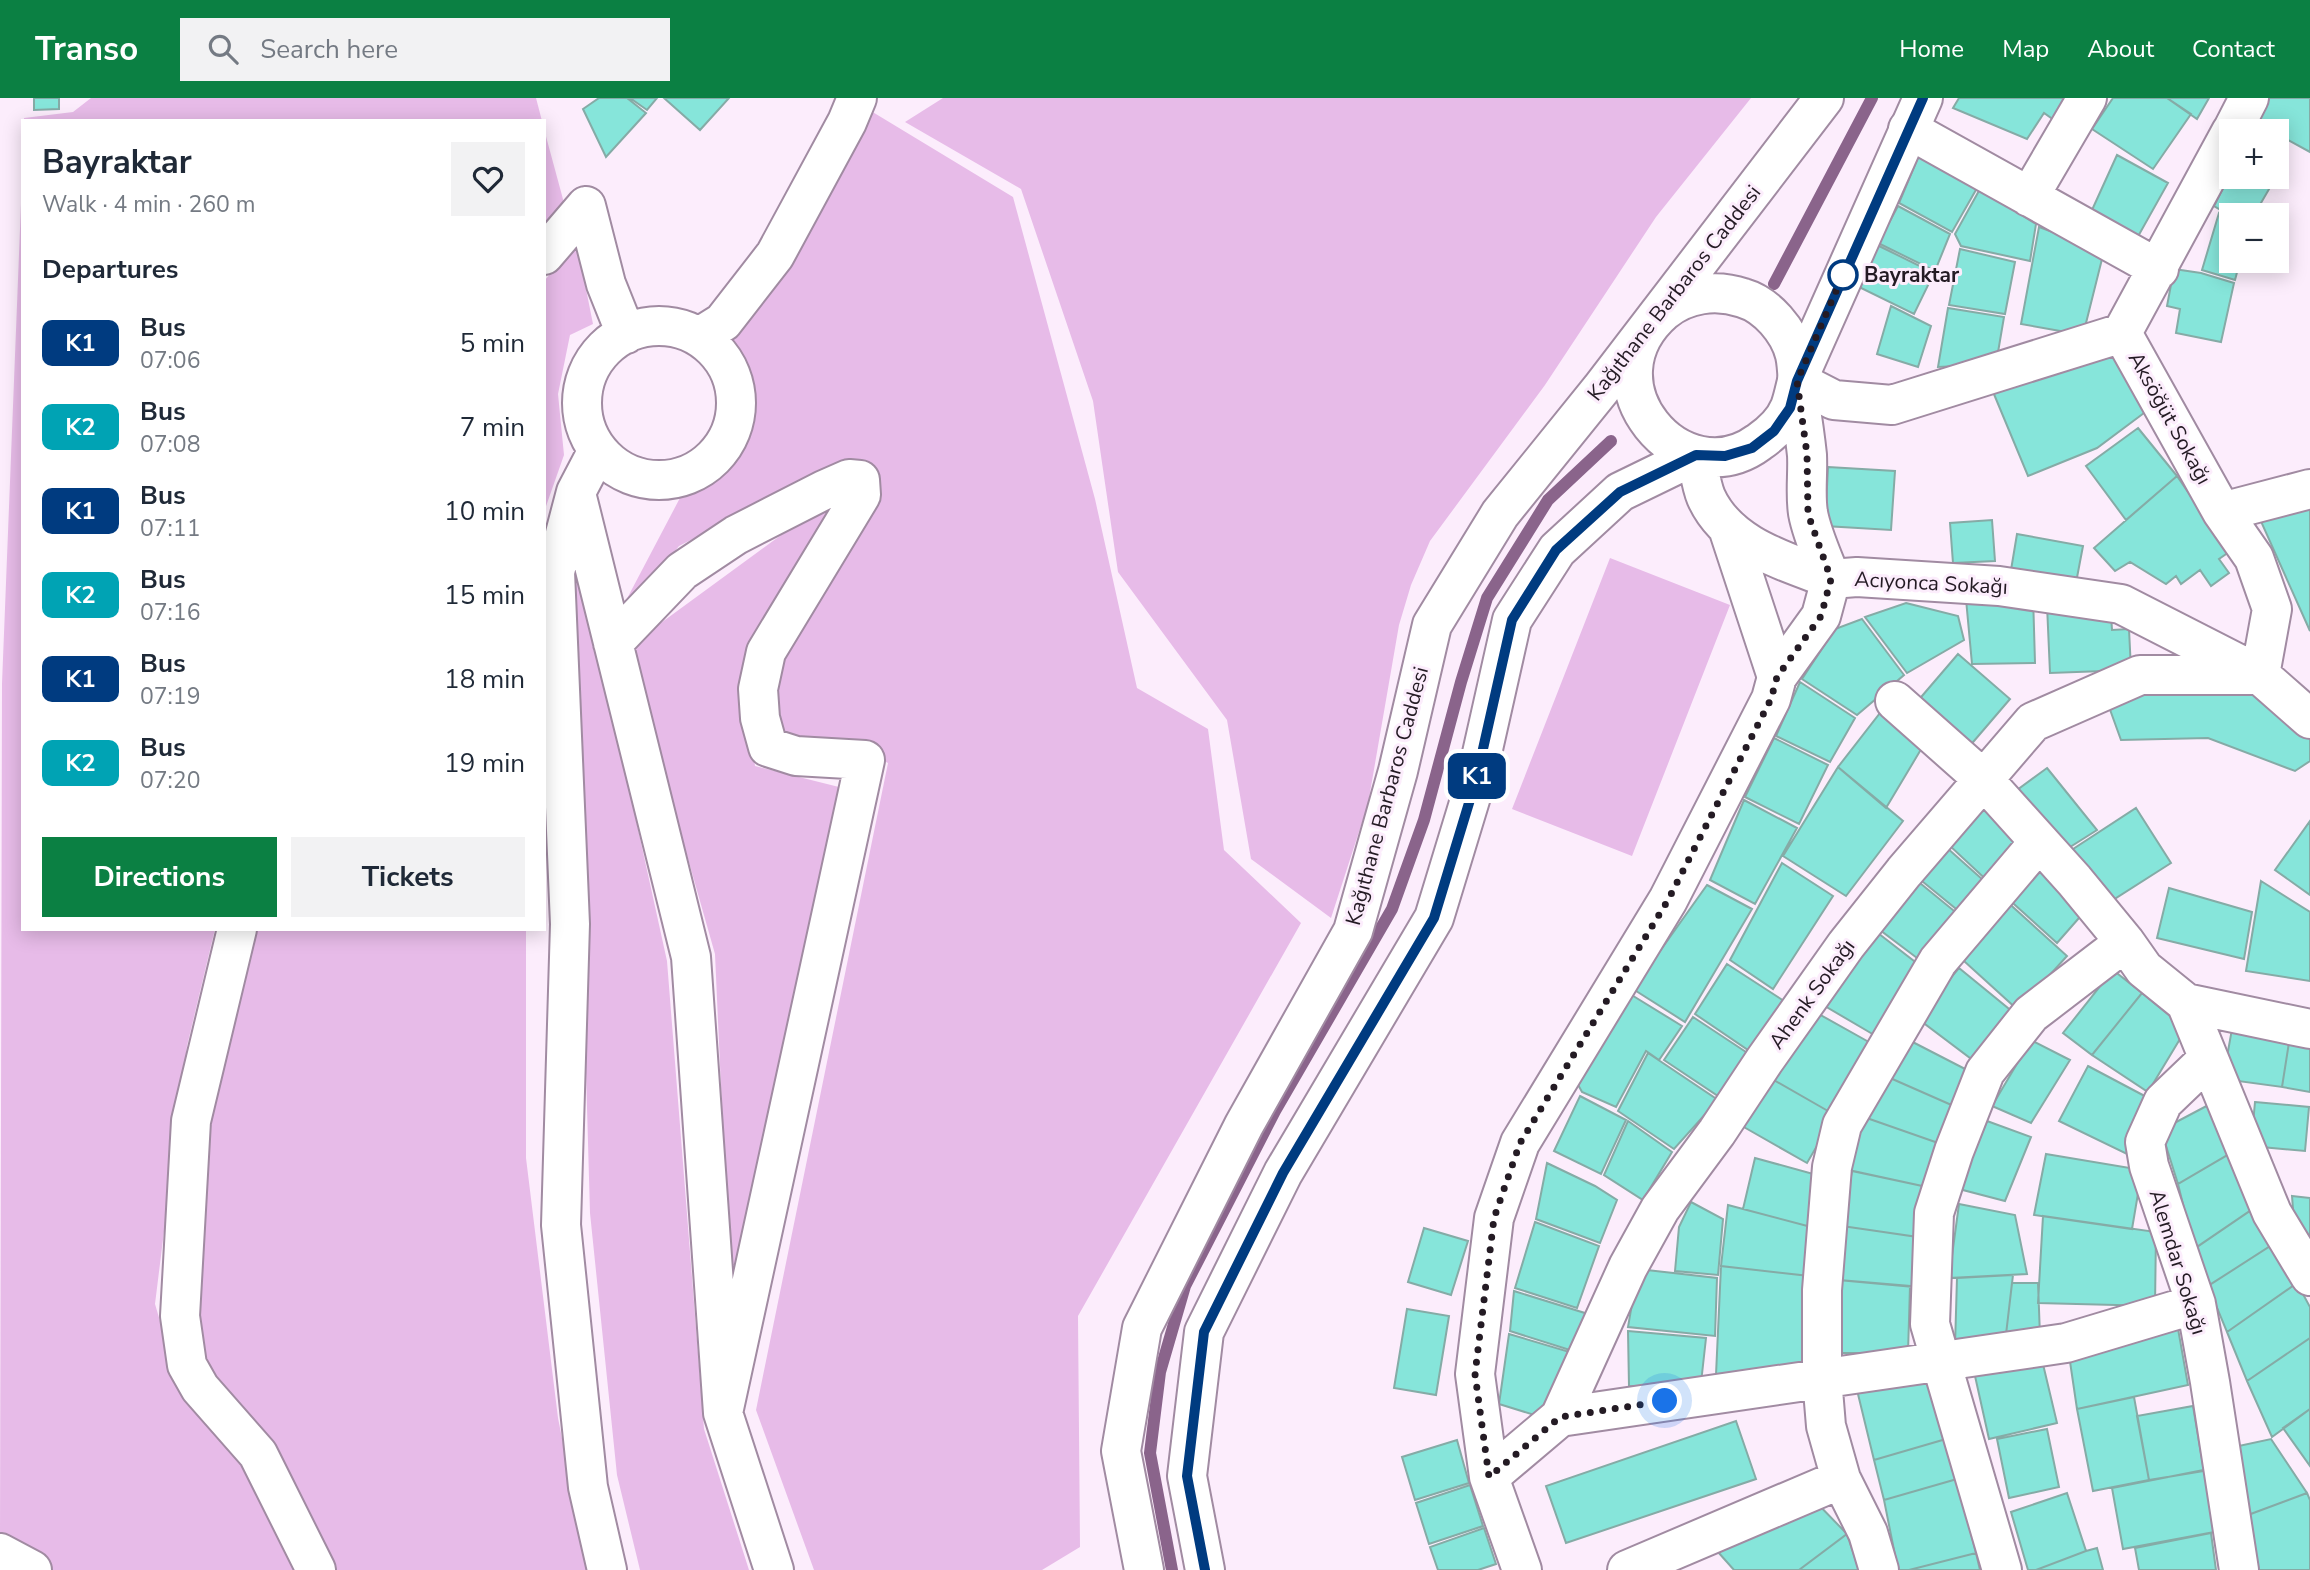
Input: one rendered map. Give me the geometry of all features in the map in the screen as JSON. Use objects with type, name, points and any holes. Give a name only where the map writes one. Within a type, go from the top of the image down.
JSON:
[{"type":"street","points":[[699,337],[723,322],[775,255],[847,122],[857,98]]},
{"type":"street","name":"Kağıthane Barbaros Caddesi","points":[[1144,1570],[1121,1451],[1142,1328],[1244,1125],[1353,931],[1398,771],[1433,625],[1500,514],[1824,98]]},
{"type":"street","points":[[2029,197],[2087,98]]},
{"type":"street","name":"Aksöğüt Sokağı","points":[[2238,119],[2249,98]]},
{"type":"street","points":[[1831,579],[1808,514],[1807,454],[1797,381],[1795,355],[1785,331],[1768,312],[1746,298],[1721,293],[1696,295],[1671,305],[1652,321],[1638,345],[1632,373],[1636,401],[1650,425],[1671,444],[1696,455],[1725,456],[1752,448],[1774,431],[1790,408],[1797,381],[1915,114],[2029,197],[2159,268]]},
{"type":"street","name":"Aksöğüt Sokağı","points":[[2219,155],[2122,333],[2222,512],[2254,558],[2272,609],[2260,675]]},
{"type":"street","points":[[546,253],[586,206],[606,284],[626,334]]},
{"type":"street","points":[[650,326],[675,328],[699,337],[718,352],[730,373],[736,398],[730,433],[725,444],[708,463],[687,475],[663,480],[638,477],[615,467],[598,450],[587,430],[582,408],[584,386],[593,365],[607,347],[626,334],[650,326]]},
{"type":"street","points":[[1797,381],[1835,400],[1892,405],[2122,333]]},
{"type":"street","points":[[598,450],[576,492],[555,572],[570,924],[561,1225],[588,1487],[607,1570]]},
{"type":"street","points":[[1696,455],[1706,497],[1729,531],[1777,677]]},
{"type":"street","points":[[1205,1570],[1187,1476],[1204,1332],[1283,1173],[1434,918],[1476,780],[1512,620],[1556,550],[1620,492],[1696,455]]},
{"type":"street","points":[[613,643],[682,571],[736,536],[824,490],[849,479],[860,480],[861,495],[766,652],[758,689],[760,719],[768,747],[796,756],[865,760],[723,1412]]},
{"type":"street","points":[[2222,512],[2310,489]]},
{"type":"street","points":[[576,492],[691,957],[723,1412],[774,1570]]},
{"type":"street","points":[[1729,531],[1770,556],[1831,579]]},
{"type":"street","name":"Acıyonca Sokağı","points":[[1521,1570],[1489,1477],[1475,1374],[1494,1218],[1520,1143],[1668,900],[1771,699],[1777,677],[1821,616],[1831,579],[1857,577],[1999,586],[2120,604],[2260,675],[2310,719]]},
{"type":"street","name":"Ahenk Sokağı","points":[[1489,1477],[1560,1417],[1618,1289],[1660,1209],[1717,1132],[1846,945],[1904,872],[2033,722],[2140,675],[2260,675]]},
{"type":"street","points":[[1895,701],[1983,779],[2125,942],[2144,969],[2186,1003],[2310,1029]]},
{"type":"street","points":[[1880,1570],[1868,1533],[1841,1479],[1826,1426],[1822,1378],[1822,1290],[1832,1167],[1842,1125],[1938,961],[2039,842]]},
{"type":"street","points":[[237,931],[191,1121],[180,1316],[187,1366],[200,1388],[258,1454],[316,1570]]},
{"type":"street","points":[[2002,1570],[1930,1324],[1934,1213],[1954,1151],[1985,1072],[2031,1014],[2125,942]]},
{"type":"street","points":[[2186,1003],[2272,1213],[2310,1276]]},
{"type":"street","name":"Alemdar Sokağı","points":[[2208,1059],[2163,1102],[2145,1142],[2149,1166],[2196,1304],[2239,1570]]},
{"type":"street","points":[[1560,1417],[2066,1343],[2196,1304]]},
{"type":"street","points":[[1627,1570],[1841,1479]]},
{"type":"street","points":[[0,1553],[32,1570]]},
{"type":"shaded area","points":[[91,98],[536,98],[541,119],[24,119],[73,112]]},
{"type":"shaded area","points":[[943,98],[1751,98],[1656,217],[1545,385],[1430,541],[1411,585],[1399,625],[1368,804],[1331,918],[1251,859],[1227,720],[1118,572],[1093,401],[1021,189],[905,122]]},
{"type":"shaded area","points":[[866,108],[1013,197],[1095,499],[1137,688],[1208,729],[1224,850],[1301,923],[1078,1316],[1080,1547],[1042,1570],[814,1570],[756,1410],[888,763],[860,748],[790,745],[771,729],[780,664],[880,491],[843,462],[679,546],[625,614],[621,610],[681,496],[734,455],[749,413],[745,376],[723,340]]},
{"type":"shaded area","points":[[546,136],[567,214],[546,237]]},
{"type":"shaded area","points":[[21,204],[21,931],[215,931],[187,1046],[155,1304],[180,1389],[248,1459],[305,1570],[51,1570],[0,1539],[2,684]]},
{"type":"shaded area","points":[[577,244],[593,324],[570,335],[558,394],[564,455],[546,506],[546,279]]},
{"type":"shaded area","points":[[836,495],[842,503],[743,663],[755,766],[839,787],[734,1289],[730,1288],[715,954],[628,647]]},
{"type":"shaded area","points":[[574,538],[667,961],[704,1429],[749,1570],[640,1570],[617,1475],[590,1213],[571,544]]},
{"type":"shaded area","points":[[1610,558],[1730,605],[1632,856],[1512,809]]},
{"type":"shaded area","points":[[248,931],[526,931],[526,1158],[558,1418],[588,1570],[327,1570],[200,1358],[190,1308],[197,1134]]},
{"type":"building","points":[[34,98],[59,98],[59,109],[34,110]]},
{"type":"building","points":[[599,98],[627,98],[646,113],[606,157],[583,109]]},
{"type":"building","points":[[630,98],[657,98],[647,110]]},
{"type":"building","points":[[664,98],[729,98],[700,130]]},
{"type":"building","points":[[1959,98],[2068,98],[2054,120],[2044,113],[2027,139],[1953,108]]},
{"type":"building","points":[[2113,98],[2167,98],[2191,114],[2153,169],[2092,129]]},
{"type":"building","points":[[2167,98],[2209,98],[2197,119]]},
{"type":"building","points":[[2265,98],[2310,98],[2310,152],[2289,141],[2289,119],[2253,119]]},
{"type":"building","points":[[1919,155],[1977,188],[1952,232],[1899,203]]},
{"type":"building","points":[[2117,155],[2168,183],[2136,240],[2087,221]]},
{"type":"building","points":[[1980,189],[2036,224],[2030,261],[1961,246],[1955,234]]},
{"type":"building","points":[[2222,189],[2269,189],[2261,203],[2219,203],[2219,209],[2214,206]]},
{"type":"building","points":[[1898,206],[1950,234],[1935,271],[1878,243]]},
{"type":"building","points":[[2219,213],[2219,273],[2237,273],[2235,280],[2202,270]]},
{"type":"building","points":[[2039,227],[2104,251],[2083,335],[2021,324]]},
{"type":"building","points":[[1877,245],[1934,273],[1914,314],[1857,286]]},
{"type":"building","points":[[1960,249],[2015,262],[2005,314],[1949,305]]},
{"type":"building","points":[[2174,269],[2201,273],[2234,283],[2221,342],[2176,333],[2180,309],[2167,306]]},
{"type":"building","points":[[1891,306],[1931,326],[1918,367],[1877,354]]},
{"type":"building","points":[[1948,308],[2004,317],[1996,364],[1938,367]]},
{"type":"building","points":[[2115,345],[2148,410],[2097,448],[2028,476],[1991,387]]},
{"type":"building","points":[[2138,428],[2177,476],[2126,520],[2086,466]]},
{"type":"building","points":[[1828,467],[1895,471],[1891,530],[1825,526]]},
{"type":"building","points":[[2177,476],[2229,552],[2219,559],[2229,573],[2211,586],[2200,570],[2181,584],[2176,576],[2166,584],[2130,562],[2115,571],[2094,548]]},
{"type":"building","points":[[2310,502],[2310,631],[2259,517]]},
{"type":"building","points":[[1992,520],[1995,561],[1953,563],[1950,523]]},
{"type":"building","points":[[2017,534],[2083,546],[2075,588],[2010,576]]},
{"type":"building","points":[[2033,595],[2035,663],[1972,664],[1966,599]]},
{"type":"building","points":[[1906,603],[1958,616],[1964,640],[1907,673],[1865,617]]},
{"type":"building","points":[[2047,605],[2111,614],[2112,630],[2129,629],[2131,670],[2050,673]]},
{"type":"building","points":[[1862,619],[1904,675],[1857,715],[1802,679],[1835,629]]},
{"type":"building","points":[[1958,654],[2010,699],[1968,748],[1916,703]]},
{"type":"building","points":[[2235,681],[2270,703],[2310,738],[2310,761],[2295,771],[2208,738],[2121,740],[2104,693]]},
{"type":"building","points":[[1800,682],[1855,718],[1830,762],[1776,736]]},
{"type":"building","points":[[1887,704],[1926,741],[1886,808],[1838,767]]},
{"type":"building","points":[[1774,738],[1828,765],[1799,824],[1745,797]]},
{"type":"building","points":[[1838,767],[1903,821],[1846,896],[1783,856]]},
{"type":"building","points":[[2047,768],[2097,830],[2059,854],[2013,793]]},
{"type":"building","points":[[1744,800],[1797,828],[1755,904],[1710,880]]},
{"type":"building","points":[[1989,801],[2023,854],[1994,887],[1949,845]]},
{"type":"building","points":[[2136,808],[2171,863],[2105,905],[2070,851]]},
{"type":"building","points":[[2310,821],[2310,895],[2275,870]]},
{"type":"building","points":[[1946,847],[1992,888],[1966,917],[1917,877]]},
{"type":"building","points":[[1782,863],[1833,896],[1773,989],[1730,960]]},
{"type":"building","points":[[2034,863],[2086,910],[2057,943],[2005,896]]},
{"type":"building","points":[[1915,879],[1964,919],[1925,964],[1876,927]]},
{"type":"building","points":[[2261,881],[2310,912],[2310,981],[2246,971]]},
{"type":"building","points":[[1707,885],[1752,909],[1685,1022],[1633,989]]},
{"type":"building","points":[[2169,888],[2252,912],[2244,959],[2157,938]]},
{"type":"building","points":[[2003,898],[2067,956],[2018,1010],[1954,952]]},
{"type":"building","points":[[1874,930],[1923,968],[1881,1039],[1818,1002]]},
{"type":"building","points":[[1727,964],[1784,1001],[1751,1052],[1695,1014]]},
{"type":"building","points":[[1959,968],[2014,1013],[1978,1064],[1917,1018]]},
{"type":"building","points":[[2113,970],[2142,993],[2092,1055],[2063,1033]]},
{"type":"building","points":[[2142,993],[2186,1029],[2148,1092],[2092,1055]]},
{"type":"building","points":[[1630,994],[1682,1026],[1659,1060],[1646,1051],[1616,1107],[1582,1092],[1576,1081]]},
{"type":"building","points":[[1808,1008],[1876,1046],[1835,1115],[1765,1075]]},
{"type":"building","points":[[1693,1017],[1749,1054],[1721,1098],[1664,1060]]},
{"type":"building","points":[[2232,1029],[2290,1036],[2282,1087],[2223,1079]]},
{"type":"building","points":[[1901,1036],[1971,1072],[1956,1107],[1881,1074]]},
{"type":"building","points":[[2290,1036],[2310,1039],[2310,1092],[2282,1087]]},
{"type":"building","points":[[2031,1040],[2070,1060],[2031,1123],[1992,1106]]},
{"type":"building","points":[[1648,1053],[1718,1100],[1674,1149],[1618,1111]]},
{"type":"building","points":[[2088,1066],[2156,1102],[2127,1154],[2059,1121]]},
{"type":"building","points":[[1881,1074],[1956,1107],[1941,1144],[1861,1116]]},
{"type":"building","points":[[1765,1075],[1835,1115],[1807,1163],[1735,1122]]},
{"type":"building","points":[[1580,1096],[1626,1120],[1601,1174],[1554,1151]]},
{"type":"building","points":[[2216,1101],[2236,1150],[2178,1184],[2161,1130]]},
{"type":"building","points":[[2255,1102],[2309,1107],[2305,1151],[2251,1146]]},
{"type":"building","points":[[1861,1116],[1941,1144],[1927,1187],[1844,1169]]},
{"type":"building","points":[[1628,1121],[1672,1152],[1643,1200],[1604,1175]]},
{"type":"building","points":[[1987,1121],[2031,1137],[2005,1201],[1959,1189]]},
{"type":"building","points":[[2236,1150],[2257,1206],[2194,1249],[2178,1184]]},
{"type":"building","points":[[2046,1154],[2142,1170],[2132,1229],[2034,1215]]},
{"type":"building","points":[[1755,1158],[1824,1177],[1815,1228],[1743,1209]]},
{"type":"building","points":[[1547,1163],[1617,1200],[1600,1243],[1536,1219]]},
{"type":"building","points":[[1852,1171],[1927,1187],[1918,1237],[1842,1226]]},
{"type":"building","points":[[2292,1196],[2310,1198],[2310,1258],[2295,1235]]},
{"type":"building","points":[[1691,1202],[1723,1219],[1718,1275],[1675,1271],[1679,1227]]},
{"type":"building","points":[[1959,1204],[2015,1215],[2027,1274],[1949,1278]]},
{"type":"building","points":[[1728,1205],[1815,1228],[1809,1276],[1721,1266]]},
{"type":"building","points":[[2257,1206],[2275,1243],[2208,1286],[2194,1249]]},
{"type":"building","points":[[2043,1216],[2156,1232],[2155,1306],[2038,1303]]},
{"type":"building","points":[[1535,1222],[1599,1246],[1577,1308],[1515,1288]]},
{"type":"building","points":[[1842,1226],[1918,1237],[1913,1287],[1839,1280]]},
{"type":"building","points":[[1424,1228],[1468,1241],[1451,1295],[1408,1282]]},
{"type":"building","points":[[2275,1243],[2297,1283],[2227,1332],[2208,1286]]},
{"type":"building","points":[[1721,1266],[1809,1276],[1808,1373],[1716,1375]]},
{"type":"building","points":[[1638,1269],[1717,1278],[1715,1336],[1628,1327]]},
{"type":"building","points":[[2013,1275],[2005,1343],[1955,1346],[1957,1278]]},
{"type":"building","points":[[1839,1280],[1910,1286],[1908,1353],[1834,1353]]},
{"type":"building","points":[[2012,1283],[2038,1283],[2040,1336],[2005,1343]]},
{"type":"building","points":[[2297,1283],[2310,1307],[2310,1338],[2247,1381],[2227,1332]]},
{"type":"building","points":[[1514,1291],[1588,1314],[1573,1351],[1510,1331]]},
{"type":"building","points":[[1407,1309],[1449,1316],[1436,1395],[1394,1388]]},
{"type":"building","points":[[2177,1323],[2188,1385],[2077,1409],[2068,1348]]},
{"type":"building","points":[[1628,1331],[1706,1338],[1700,1392],[1629,1386]]},
{"type":"building","points":[[1509,1334],[1573,1353],[1541,1417],[1499,1404]]},
{"type":"building","points":[[2310,1338],[2310,1409],[2272,1437],[2247,1381]]},
{"type":"building","points":[[2042,1360],[2057,1423],[1989,1439],[1975,1376]]},
{"type":"building","points":[[1928,1375],[1946,1439],[1874,1460],[1857,1390]]},
{"type":"building","points":[[2134,1397],[2149,1480],[2093,1491],[2077,1409]]},
{"type":"building","points":[[2193,1406],[2204,1471],[2149,1480],[2137,1416]]},
{"type":"building","points":[[2310,1409],[2310,1466],[2283,1428]]},
{"type":"building","points":[[1736,1421],[1756,1479],[1566,1543],[1546,1486]]},
{"type":"building","points":[[2047,1429],[2059,1487],[2009,1498],[1997,1439]]},
{"type":"building","points":[[1946,1439],[1957,1479],[1884,1500],[1874,1460]]},
{"type":"building","points":[[2271,1439],[2307,1493],[2248,1515],[2234,1447]]},
{"type":"building","points":[[1457,1440],[1469,1483],[1415,1500],[1402,1457]]},
{"type":"building","points":[[2214,1468],[2225,1530],[2123,1549],[2112,1488]]},
{"type":"building","points":[[1957,1479],[1976,1553],[1909,1570],[1898,1570],[1884,1500]]},
{"type":"building","points":[[1470,1485],[1483,1526],[1429,1544],[1416,1503]]},
{"type":"building","points":[[2067,1493],[2086,1551],[2036,1570],[2028,1570],[2011,1512]]},
{"type":"building","points":[[2307,1493],[2310,1500],[2310,1570],[2256,1570],[2248,1515]]},
{"type":"building","points":[[1813,1499],[1847,1534],[1799,1570],[1734,1570],[1710,1543]]},
{"type":"building","points":[[1484,1528],[1496,1564],[1478,1570],[1438,1570],[1430,1547]]},
{"type":"building","points":[[2211,1533],[2216,1570],[2139,1570],[2135,1548]]},
{"type":"building","points":[[1847,1534],[1859,1570],[1799,1570]]},
{"type":"building","points":[[2097,1548],[2103,1570],[2036,1570],[2086,1551]]},
{"type":"building","points":[[1976,1553],[1980,1570],[1909,1570]]},
{"type":"waterway","points":[[1774,284],[1872,98]]},
{"type":"waterway","points":[[1172,1570],[1150,1453],[1160,1372],[1185,1286],[1275,1111],[1392,909],[1424,820],[1487,598],[1548,500],[1611,441]]},
{"type":"bus line","name":"K1","points":[[1205,1570],[1187,1476],[1204,1332],[1283,1173],[1434,918],[1476,780],[1512,620],[1556,550],[1620,492],[1696,455],[1725,456],[1752,448],[1774,431],[1790,408],[1797,381],[1923,98]]},
{"type":"place","name":"Bayraktar","points":[[1843,275]]},
{"type":"route","points":[[1665,1401],[1560,1417],[1489,1477],[1475,1374],[1494,1218],[1520,1143],[1668,900],[1771,699],[1777,677],[1821,616],[1831,579],[1808,514],[1807,454],[1797,381],[1843,275]]}]
